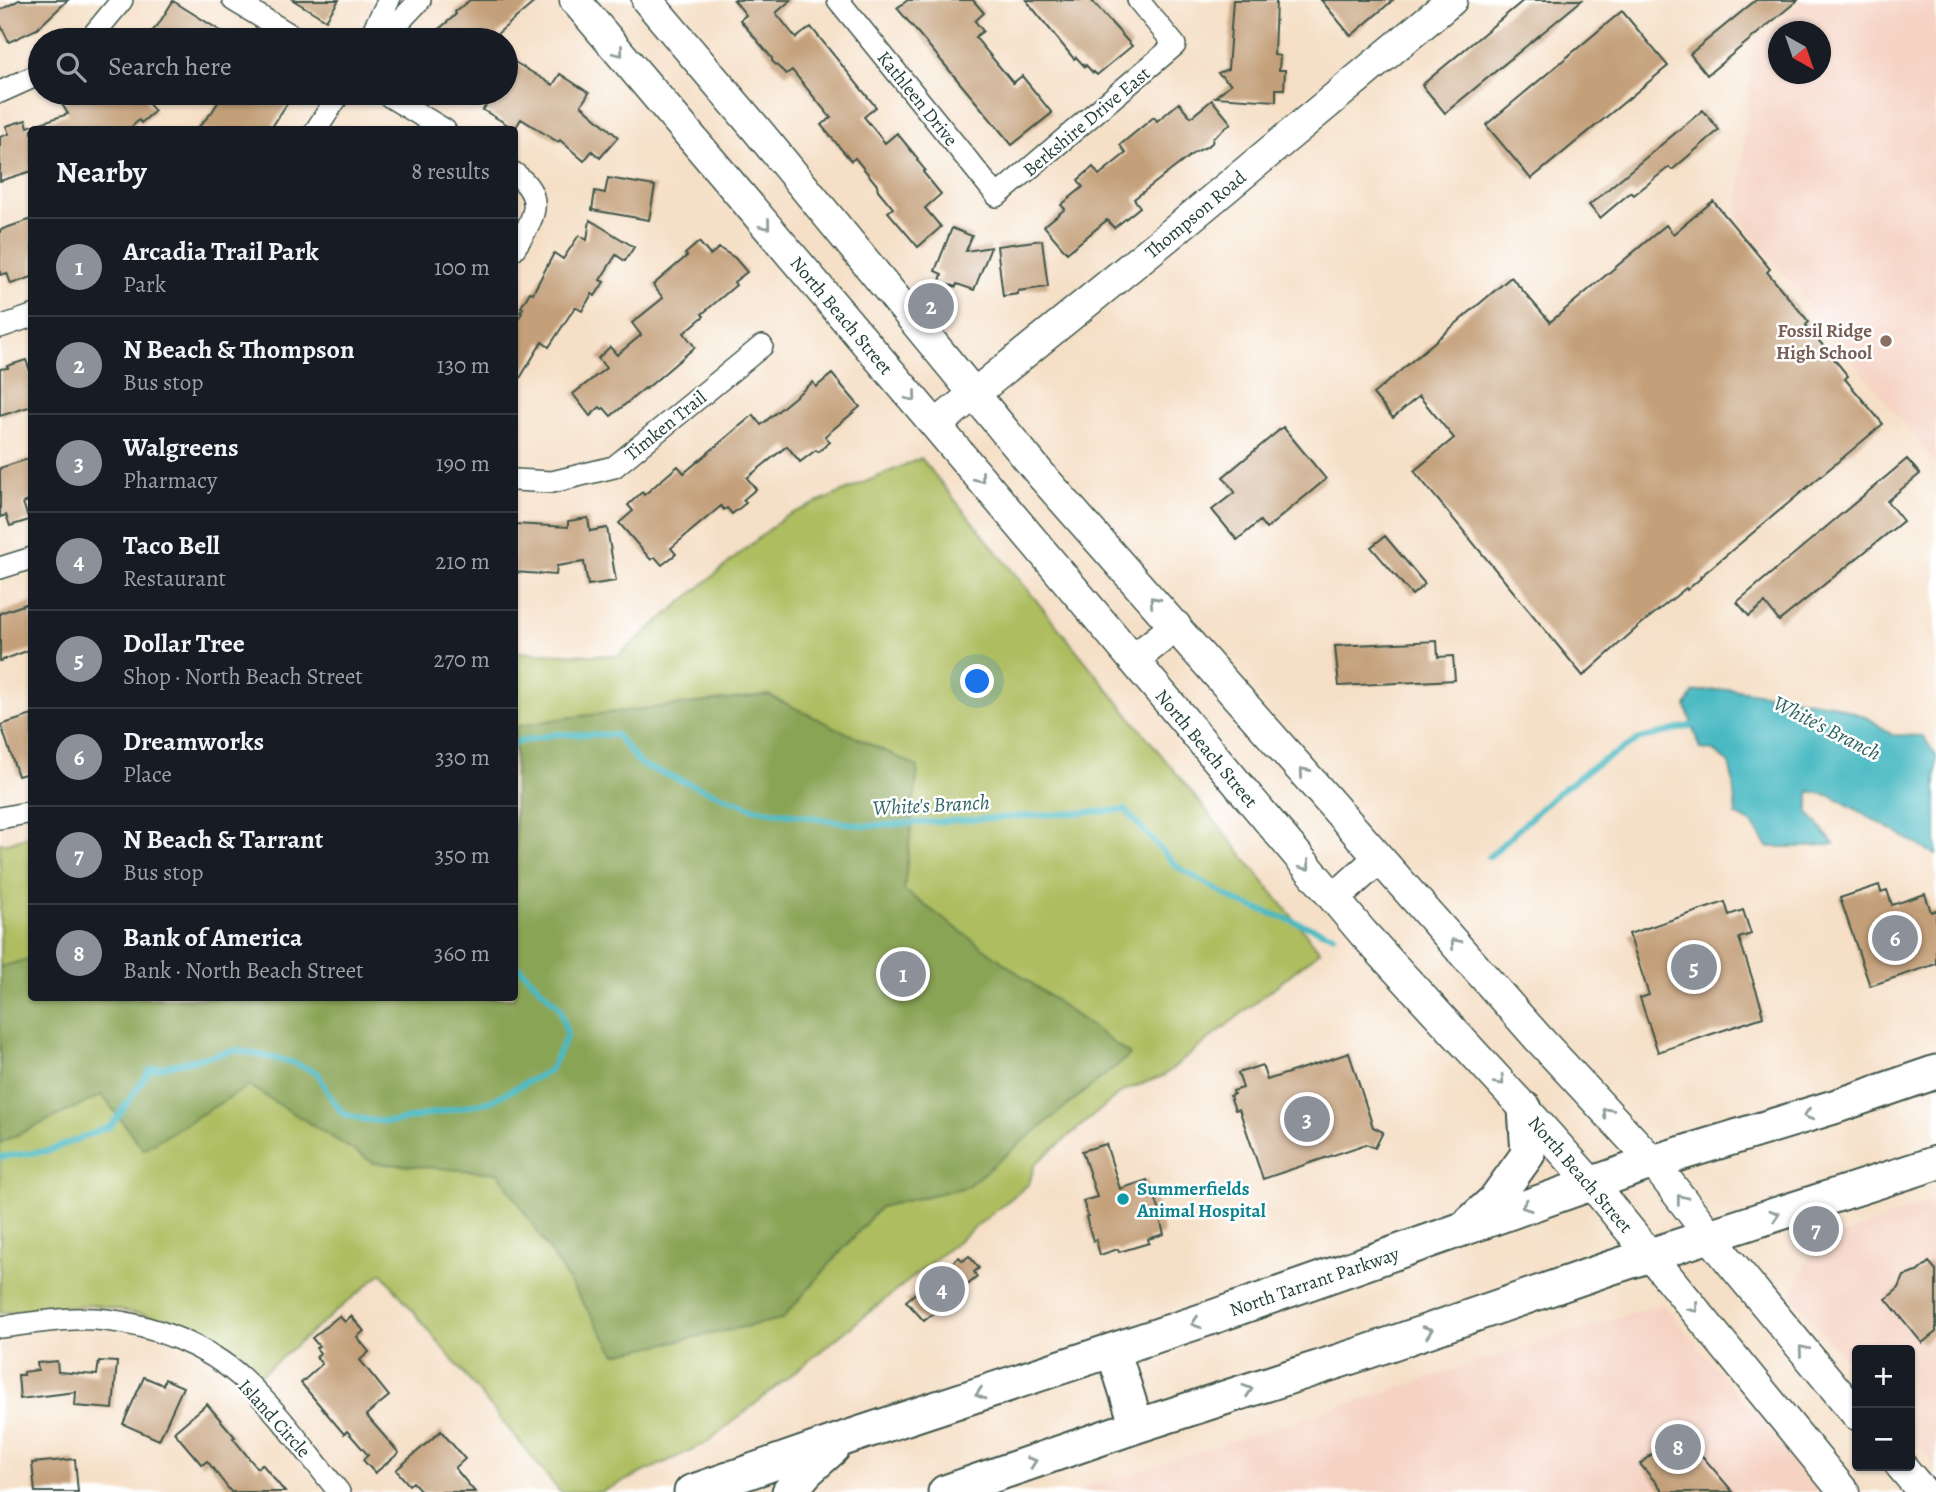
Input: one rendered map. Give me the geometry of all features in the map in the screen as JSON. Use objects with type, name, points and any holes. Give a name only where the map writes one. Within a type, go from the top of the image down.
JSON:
[{"type":"main road","name":"North Beach Street","points":[[575,0],[1363,933],[1591,1183],[1844,1492]]},
{"type":"main road","points":[[647,0],[1041,475],[1538,1038],[1653,1162],[1731,1263],[1852,1409]]},
{"type":"main road","name":"Thompson Road","points":[[936,425],[1166,238],[1443,3]]},
{"type":"main road","points":[[1133,660],[1176,626]]},
{"type":"main road","points":[[1334,899],[1379,858]]},
{"type":"main road","name":"North Tarrant Parkway","points":[[691,1492],[846,1437],[1210,1318],[1653,1162],[1838,1106],[1936,1072]]},
{"type":"main road","points":[[1463,1229],[1494,1201],[1528,1154],[1525,1109]]},
{"type":"main road","points":[[945,1492],[1137,1426],[1936,1163]]},
{"type":"main road","points":[[1113,1350],[1137,1426]]},
{"type":"main road","points":[[789,1492],[807,1471],[846,1437]]},
{"type":"main road","points":[[1904,1471],[1923,1492]]},
{"type":"street","points":[[99,28],[122,0]]},
{"type":"street","points":[[233,0],[279,28]]},
{"type":"street","points":[[374,28],[389,0]]},
{"type":"street","points":[[393,28],[420,0]]},
{"type":"street","name":"Kathleen Drive","points":[[838,0],[997,196]]},
{"type":"street","name":"Berkshire Drive East","points":[[997,196],[1175,45],[1138,0]]},
{"type":"street","points":[[0,92],[28,79]]},
{"type":"street","points":[[319,126],[332,105]]},
{"type":"street","points":[[404,105],[438,126]]},
{"type":"street","points":[[518,176],[524,180],[533,195],[534,215],[518,242]]},
{"type":"street","points":[[0,327],[28,317]]},
{"type":"street","name":"Timken Trail","points":[[518,480],[552,482],[614,467],[762,346]]},
{"type":"street","points":[[0,568],[28,559]]},
{"type":"street","points":[[0,818],[28,813]]},
{"type":"street","name":"Island Circle","points":[[0,1327],[80,1319],[107,1320],[165,1334],[195,1348],[220,1362],[260,1396],[339,1492]]},
{"type":"shaded area","name":"Fossil Ridge High School","points":[[1803,0],[1936,0],[1936,464],[1738,217],[1753,43],[1768,30],[1768,84],[1831,84],[1831,21],[1779,21]]},
{"type":"shaded area","points":[[1936,1199],[1936,1467],[1915,1442],[1915,1345],[1852,1345],[1852,1368],[1791,1296],[1813,1247]]},
{"type":"shaded area","points":[[1662,1303],[1820,1492],[1076,1492],[1081,1490]]},
{"type":"green space","points":[[921,458],[1320,951],[1163,1076],[1123,1091],[1035,1164],[1029,1184],[705,1444],[601,1492],[560,1492],[382,1273],[259,1376],[221,1346],[172,1321],[95,1305],[0,1313],[0,843],[28,836],[28,1001],[518,1001],[518,652],[617,656],[784,517]]},
{"type":"green space","points":[[768,695],[918,767],[904,890],[1130,1055],[966,1187],[880,1207],[782,1319],[616,1354],[499,1173],[374,1163],[249,1086],[143,1149],[102,1095],[0,1143],[0,967],[28,959],[28,1001],[518,1001],[518,726],[563,718]]},
{"type":"water","points":[[1731,689],[1831,704],[1870,719],[1892,735],[1923,736],[1936,756],[1936,855],[1832,796],[1809,791],[1809,814],[1834,844],[1768,847],[1752,824],[1736,815],[1729,763],[1713,751],[1700,749],[1686,706],[1694,692]]},
{"type":"building","points":[[19,0],[68,0],[38,28],[28,28],[28,33],[9,42],[0,24],[0,10]]},
{"type":"building","points":[[293,0],[339,0],[326,20]]},
{"type":"building","points":[[470,0],[537,0],[504,28],[440,28]]},
{"type":"building","points":[[734,0],[791,0],[776,13],[796,38],[811,27],[876,107],[864,117],[885,143],[897,133],[918,159],[925,170],[923,172],[941,194],[925,208],[941,227],[918,247],[888,212],[893,208],[877,185],[855,158],[851,161],[821,125],[831,118],[792,70],[786,74],[772,61],[740,20],[746,15]]},
{"type":"building","points":[[908,0],[973,0],[984,13],[975,21],[983,31],[975,37],[1013,83],[1022,76],[1052,113],[1012,145],[897,8]]},
{"type":"building","points":[[1026,0],[1091,0],[1132,46],[1097,75],[1076,57],[1074,59]]},
{"type":"building","points":[[1233,0],[1276,0],[1274,55],[1280,56],[1279,70],[1285,70],[1284,89],[1276,89],[1276,101],[1215,97],[1231,84],[1218,73],[1228,69]]},
{"type":"building","points":[[1321,0],[1393,0],[1351,36]]},
{"type":"building","points":[[1524,0],[1582,0],[1445,113],[1422,85]]},
{"type":"building","points":[[1756,0],[1798,0],[1773,21],[1768,21],[1768,25],[1707,75],[1690,54]]},
{"type":"building","points":[[173,1],[216,28],[155,28]]},
{"type":"building","points":[[1622,11],[1668,66],[1531,179],[1486,125]]},
{"type":"building","points":[[518,64],[553,85],[560,74],[589,93],[581,105],[618,137],[600,158],[592,151],[584,161],[560,140],[558,142],[521,119],[517,126],[510,126],[483,110],[486,105],[518,105]]},
{"type":"building","points":[[1212,100],[1231,123],[1213,138],[1212,143],[1195,152],[1134,199],[1140,207],[1114,228],[1107,220],[1067,253],[1044,226],[1065,209],[1061,205],[1083,187],[1078,180],[1093,167],[1099,175],[1126,153],[1120,145],[1154,117],[1157,121],[1179,103],[1191,117]]},
{"type":"building","points":[[63,105],[150,105],[155,111],[141,123],[139,120],[132,126],[31,126],[68,114]]},
{"type":"building","points":[[216,105],[286,105],[273,126],[200,126]]},
{"type":"building","points":[[1703,110],[1719,130],[1672,170],[1669,167],[1634,195],[1631,192],[1600,218],[1589,205]]},
{"type":"building","points":[[26,120],[28,172],[0,181],[0,137],[9,134],[6,126]]},
{"type":"building","points":[[608,178],[655,186],[649,220],[592,210],[595,191],[605,193]]},
{"type":"building","points":[[1713,201],[1770,269],[1767,272],[1809,322],[1806,325],[1848,376],[1845,379],[1883,424],[1687,590],[1686,588],[1640,625],[1583,676],[1414,471],[1454,438],[1419,396],[1393,418],[1373,394],[1511,277],[1550,322],[1666,225],[1673,234]]},
{"type":"building","points":[[28,220],[28,278],[11,284],[7,273],[0,275],[0,230]]},
{"type":"building","points":[[590,220],[634,247],[625,261],[616,255],[600,280],[604,282],[595,296],[592,294],[582,311],[575,307],[549,347],[542,342],[518,381],[518,319],[522,313],[521,307],[530,292],[533,293],[554,253],[563,259],[579,235],[587,240]]},
{"type":"building","points":[[952,228],[972,236],[966,251],[991,247],[974,290],[940,281],[942,274],[935,271]]},
{"type":"building","points":[[1042,240],[1048,287],[1003,296],[997,246]]},
{"type":"building","points":[[699,242],[710,255],[719,248],[735,258],[747,272],[684,333],[695,347],[611,416],[600,407],[590,416],[573,394],[606,368],[598,358],[610,347],[617,355],[641,335],[632,323],[663,298],[653,285]]},
{"type":"building","points":[[26,360],[28,407],[0,416],[0,369],[8,368],[7,366]]},
{"type":"building","points":[[832,374],[860,407],[825,436],[830,442],[800,462],[787,446],[747,478],[756,489],[743,500],[746,503],[732,514],[721,506],[671,548],[676,554],[662,565],[655,557],[651,560],[619,523],[633,511],[628,505],[678,466],[684,473],[753,415],[761,425],[813,382],[816,387]]},
{"type":"building","points":[[1283,427],[1326,479],[1266,529],[1260,521],[1237,540],[1212,510],[1235,492],[1223,477]]},
{"type":"building","points":[[28,459],[28,501],[23,503],[28,520],[10,526],[6,515],[0,517],[0,468]]},
{"type":"building","points":[[1907,459],[1920,474],[1887,501],[1903,521],[1779,621],[1765,603],[1749,616],[1737,602]]},
{"type":"building","points":[[588,518],[590,531],[607,528],[616,581],[588,585],[584,562],[557,566],[556,575],[518,572],[518,524],[568,527],[568,521]]},
{"type":"building","points":[[1385,536],[1425,584],[1412,595],[1371,547]]},
{"type":"building","points":[[28,603],[28,650],[0,661],[0,613]]},
{"type":"building","points":[[1437,641],[1438,657],[1453,656],[1455,680],[1339,686],[1335,646]]},
{"type":"building","points":[[28,716],[28,773],[18,776],[1,725]]},
{"type":"building","points":[[1879,885],[1881,892],[1887,890],[1892,905],[1925,894],[1931,912],[1936,910],[1936,964],[1870,986],[1840,898]]},
{"type":"building","points":[[1725,902],[1729,915],[1743,910],[1751,934],[1739,938],[1763,1017],[1658,1052],[1640,998],[1649,995],[1629,934]]},
{"type":"building","points":[[1349,1053],[1373,1127],[1383,1132],[1375,1148],[1366,1144],[1263,1179],[1239,1109],[1235,1110],[1230,1096],[1234,1094],[1233,1091],[1243,1088],[1238,1073],[1262,1065],[1267,1080]]},
{"type":"building","name":"Summerfields Animal Hospital","points":[[1106,1144],[1120,1189],[1147,1180],[1162,1218],[1160,1219],[1164,1234],[1148,1239],[1149,1243],[1100,1255],[1096,1240],[1093,1241],[1083,1201],[1097,1197],[1082,1151]]},
{"type":"building","points":[[969,1256],[979,1268],[974,1272],[977,1277],[924,1321],[906,1301],[959,1257],[963,1261]]},
{"type":"building","points":[[1929,1262],[1936,1270],[1936,1332],[1922,1343],[1886,1299],[1899,1288],[1904,1276],[1917,1272]]},
{"type":"building","points":[[339,1316],[345,1322],[351,1316],[364,1331],[357,1337],[369,1352],[360,1360],[389,1396],[366,1415],[399,1453],[375,1473],[363,1460],[368,1455],[347,1431],[344,1434],[301,1383],[322,1364],[316,1357],[320,1353],[316,1348],[319,1346],[312,1338]]},
{"type":"building","points":[[57,1361],[58,1372],[97,1375],[99,1361],[117,1362],[113,1409],[75,1406],[76,1392],[20,1399],[18,1375],[38,1370],[37,1363]]},
{"type":"building","points":[[144,1377],[163,1385],[165,1379],[183,1387],[159,1440],[123,1424]]},
{"type":"building","points":[[207,1404],[257,1468],[262,1464],[285,1492],[231,1492],[207,1461],[202,1465],[174,1432]]},
{"type":"building","points":[[1680,1430],[1733,1492],[1664,1492],[1640,1464]]},
{"type":"building","points":[[441,1431],[465,1459],[455,1468],[475,1492],[422,1492],[413,1482],[409,1485],[396,1470]]},
{"type":"building","points":[[75,1459],[78,1492],[35,1492],[32,1463]]},
{"type":"waterway","name":"White's Branch","points":[[1489,857],[1555,795],[1592,767],[1640,739],[1697,724]]},
{"type":"waterway","name":"White's Branch","points":[[518,742],[556,734],[616,735],[641,765],[753,808],[865,826],[1125,810],[1176,866],[1238,902],[1333,935]]},
{"type":"waterway","name":"White's Branch","points":[[0,1157],[48,1151],[111,1126],[150,1070],[236,1050],[291,1062],[318,1073],[343,1114],[367,1120],[393,1122],[491,1101],[550,1070],[567,1035],[560,1008],[518,966]]},
{"type":"place","name":"N Beach & Thompson","points":[[931,306]]},
{"type":"place","name":"Fossil Ridge High School","points":[[1886,341]]},
{"type":"place","name":"Dreamworks","points":[[1895,938]]},
{"type":"place","name":"Dollar Tree","points":[[1694,967]]},
{"type":"place","name":"Arcadia Trail Park","points":[[903,974]]},
{"type":"place","name":"Walgreens","points":[[1307,1119]]},
{"type":"place","name":"Summerfields Animal Hospital","points":[[1123,1199]]},
{"type":"place","name":"N Beach & Tarrant","points":[[1816,1229]]},
{"type":"place","name":"Taco Bell","points":[[942,1289]]},
{"type":"place","name":"Bank of America","points":[[1678,1447]]}]
